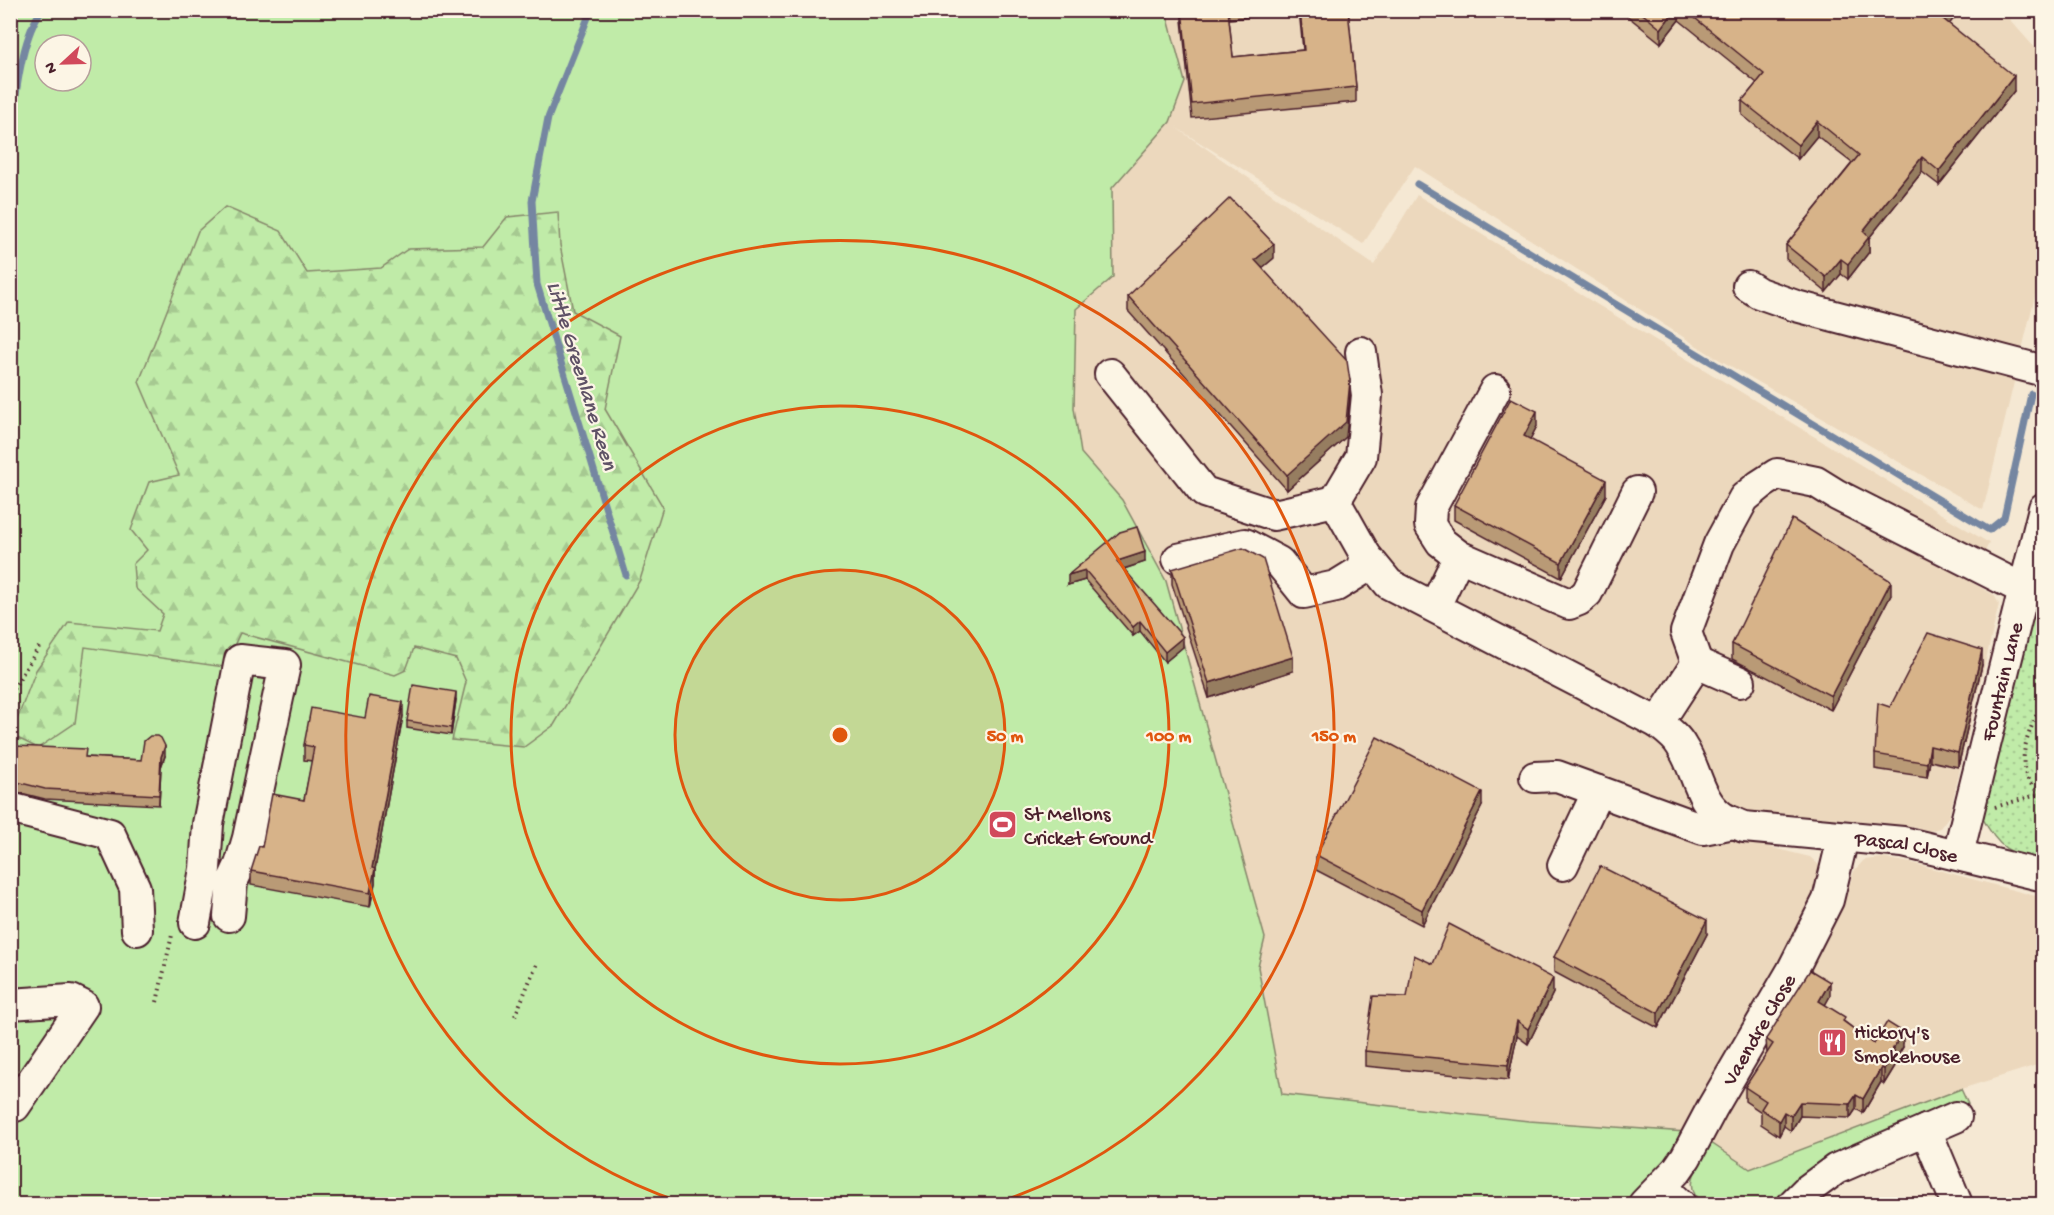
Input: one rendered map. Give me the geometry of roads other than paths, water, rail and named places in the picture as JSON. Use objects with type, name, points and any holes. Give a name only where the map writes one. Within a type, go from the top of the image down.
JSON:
[{"type":"street","points":[[1748,286],[1759,293],[1796,306],[2043,371]]},
{"type":"street","points":[[1110,374],[1204,492],[1274,515],[1335,501],[1361,457],[1367,395],[1361,352]]},
{"type":"street","points":[[1495,390],[1431,508],[1430,525],[1441,542],[1459,556],[1569,604],[1579,600],[1587,592],[1637,492]]},
{"type":"street","points":[[1740,682],[1697,663],[1686,632],[1719,544],[1744,498],[1778,474],[1816,482],[1837,495],[2023,589]]},
{"type":"street","points":[[1335,501],[1366,556],[1389,584],[1658,723],[1681,744],[1700,789],[1712,807],[1722,817],[1734,823]]},
{"type":"street","name":"Fountain Lane","points":[[1958,854],[2043,508]]},
{"type":"street","points":[[1178,559],[1245,544],[1279,562],[1304,593],[1336,586],[1362,570],[1366,556]]},
{"type":"street","points":[[1435,606],[1459,556]]},
{"type":"street","points":[[184,926],[205,869],[208,824],[240,660],[285,665],[248,838],[232,882],[229,916]]},
{"type":"street","points":[[1658,723],[1697,663]]},
{"type":"street","points":[[1535,777],[1557,776],[1704,829],[1734,823]]},
{"type":"street","points":[[1563,865],[1598,791]]},
{"type":"street","points":[[10,808],[110,834],[135,888],[137,930]]},
{"type":"street","name":"Pascal Close","points":[[1734,823],[1744,827],[1767,830],[1903,842],[2043,876]]},
{"type":"street","name":"Vaendre Close","points":[[1662,1199],[1792,971],[1828,900],[1843,838]]},
{"type":"street","points":[[10,1004],[71,1000],[83,1006],[15,1106]]},
{"type":"street","points":[[1793,1204],[1806,1191],[1836,1169],[1956,1117]]},
{"type":"street","points":[[1926,1130],[1958,1204]]},
{"type":"water","points":[[2043,735],[2043,780],[2038,758]]},
{"type":"waterway","points":[[10,121],[13,116],[19,76],[30,32],[42,10]]},
{"type":"waterway","name":"Little Greenlane Reen","points":[[591,10],[548,118],[532,201],[537,284],[626,575]]},
{"type":"waterway","points":[[1417,184],[1989,530],[2004,518],[2031,394]]},
{"type":"place","name":"St Mellons Cricket Ground","points":[[1003,825]]},
{"type":"place","name":"Hickory's Smokehouse","points":[[1833,1043]]}]
